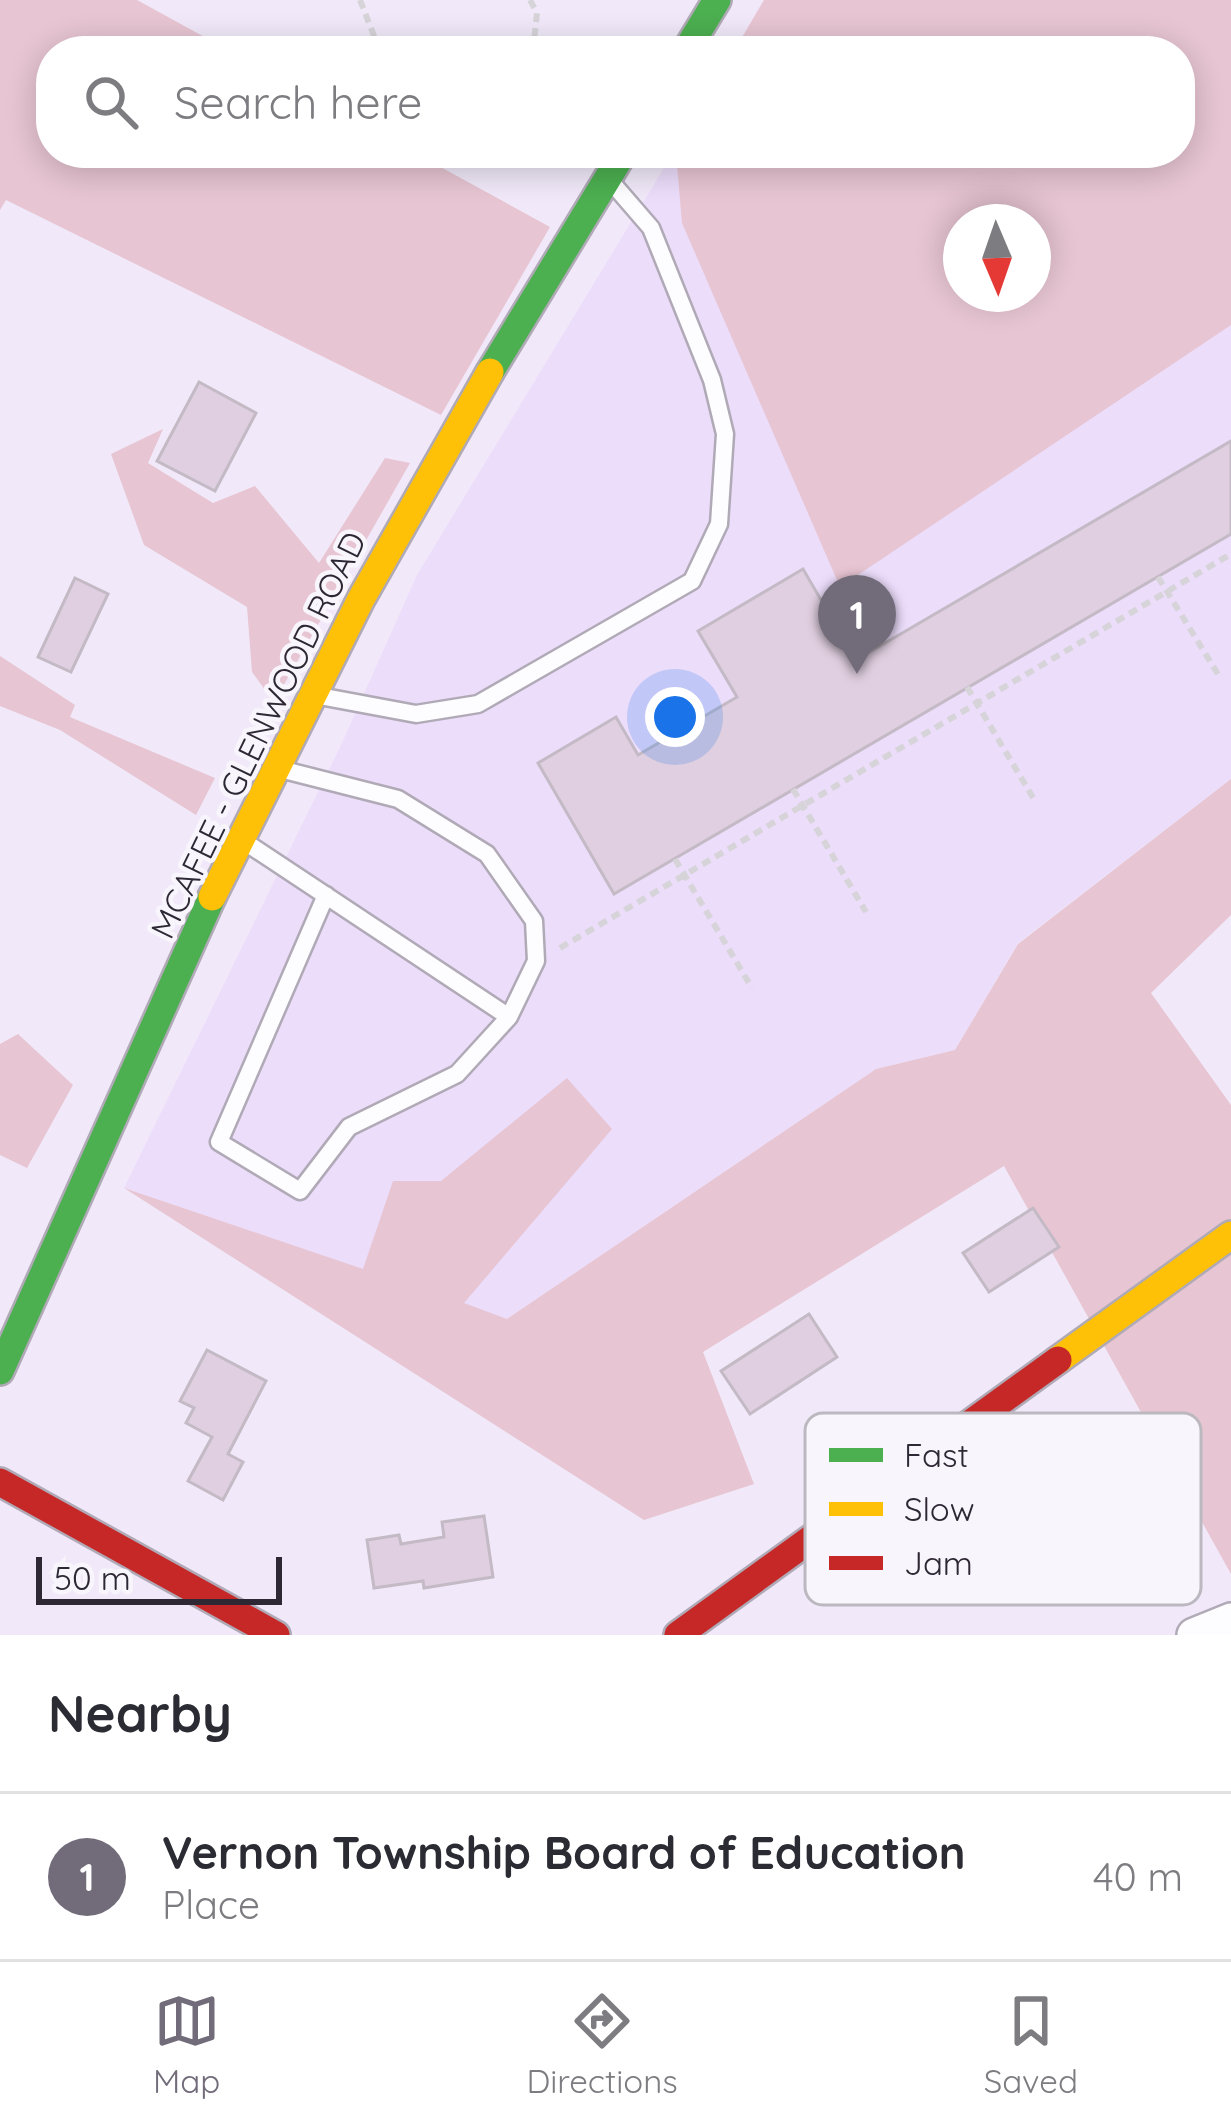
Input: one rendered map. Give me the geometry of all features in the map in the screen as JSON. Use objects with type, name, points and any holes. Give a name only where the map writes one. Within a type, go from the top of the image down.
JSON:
[{"type":"street","points":[[695,36],[717,0]]},
{"type":"street","name":"MCAFEE - GLENWOOD ROAD","points":[[0,1371],[313,695],[476,394],[614,168]]},
{"type":"street","points":[[985,1413],[1231,1235]]},
{"type":"street","points":[[0,1482],[276,1635]]},
{"type":"street","points":[[678,1635],[805,1543]]},
{"type":"street","points":[[1194,1635],[1231,1620]]},
{"type":"lane","points":[[313,695],[416,714],[478,704],[692,581],[719,524],[725,434],[712,380],[651,228],[618,168]]},
{"type":"lane","points":[[276,768],[398,800],[487,854],[534,921],[536,962],[508,1017],[457,1074],[349,1127],[301,1191],[219,1142],[326,895]]},
{"type":"lane","points":[[242,840],[508,1017]]},
{"type":"path","points":[[360,0],[374,36]]},
{"type":"path","points":[[530,0],[537,13],[535,36]]},
{"type":"path","points":[[536,962],[1231,554]]},
{"type":"path","points":[[1158,577],[1221,679]]},
{"type":"path","points":[[968,687],[1035,801]]},
{"type":"path","points":[[793,789],[866,912]]},
{"type":"path","points":[[675,859],[752,988]]},
{"type":"shaded area","points":[[0,0],[137,0],[203,36],[36,36],[36,168],[442,168],[550,227],[441,415],[6,200],[0,210]]},
{"type":"shaded area","points":[[764,0],[1231,0],[1231,779],[1018,943],[955,1050],[876,1069],[507,1319],[124,1188],[341,745],[417,575],[664,168],[1195,168],[1195,36],[743,36]]},
{"type":"shaded area","points":[[764,0],[1231,0],[1231,325],[840,587],[682,223],[677,168],[1195,168],[1195,36],[743,36]]},
{"type":"shaded area","points":[[163,429],[148,463],[213,503],[255,486],[319,563],[385,458],[410,463],[274,702],[252,672],[247,607],[144,545],[111,454]]},
{"type":"shaded area","points":[[0,656],[75,705],[70,717],[215,778],[196,815],[60,730],[0,706]]},
{"type":"shaded area","points":[[1231,779],[1231,915],[1151,993],[1231,1105],[1231,1574],[1201,1520],[1201,1413],[1141,1413],[1004,1166],[703,1352],[754,1484],[644,1520],[124,1188],[363,1269],[393,1181],[441,1181],[567,1078],[612,1129],[464,1303],[507,1319],[876,1069],[955,1050],[1018,944]]},
{"type":"shaded area","points":[[18,1034],[73,1085],[27,1168],[0,1155],[0,1044]]},
{"type":"building","points":[[199,382],[256,413],[215,491],[157,461]]},
{"type":"building","points":[[1231,441],[1231,534],[614,894],[538,763],[616,717],[638,755],[737,697],[698,631],[803,569],[856,660]]},
{"type":"building","points":[[75,578],[108,594],[71,672],[38,657]]},
{"type":"building","points":[[1033,1208],[1059,1247],[989,1292],[963,1253]]},
{"type":"building","points":[[809,1314],[837,1357],[750,1414],[721,1371]]},
{"type":"building","points":[[207,1350],[266,1381],[228,1454],[243,1462],[223,1500],[188,1481],[212,1437],[186,1423],[194,1408],[180,1401]]},
{"type":"building","points":[[484,1516],[493,1577],[424,1588],[423,1581],[374,1588],[367,1540],[399,1535],[401,1544],[444,1537],[442,1522]]},
{"type":"traffic: fast","points":[[695,36],[717,0]]},
{"type":"traffic: fast","points":[[490,372],[614,168]]},
{"type":"traffic: fast","points":[[0,1371],[212,897]]},
{"type":"traffic: slow","points":[[212,897],[361,599],[490,372]]},
{"type":"traffic: slow","points":[[1058,1360],[1231,1235]]},
{"type":"traffic: jam","points":[[985,1413],[1058,1360]]},
{"type":"traffic: jam","points":[[0,1482],[276,1635]]},
{"type":"traffic: jam","points":[[678,1635],[805,1543]]},
{"type":"place","name":"Vernon Township Board of Education","points":[[857,674]]}]
